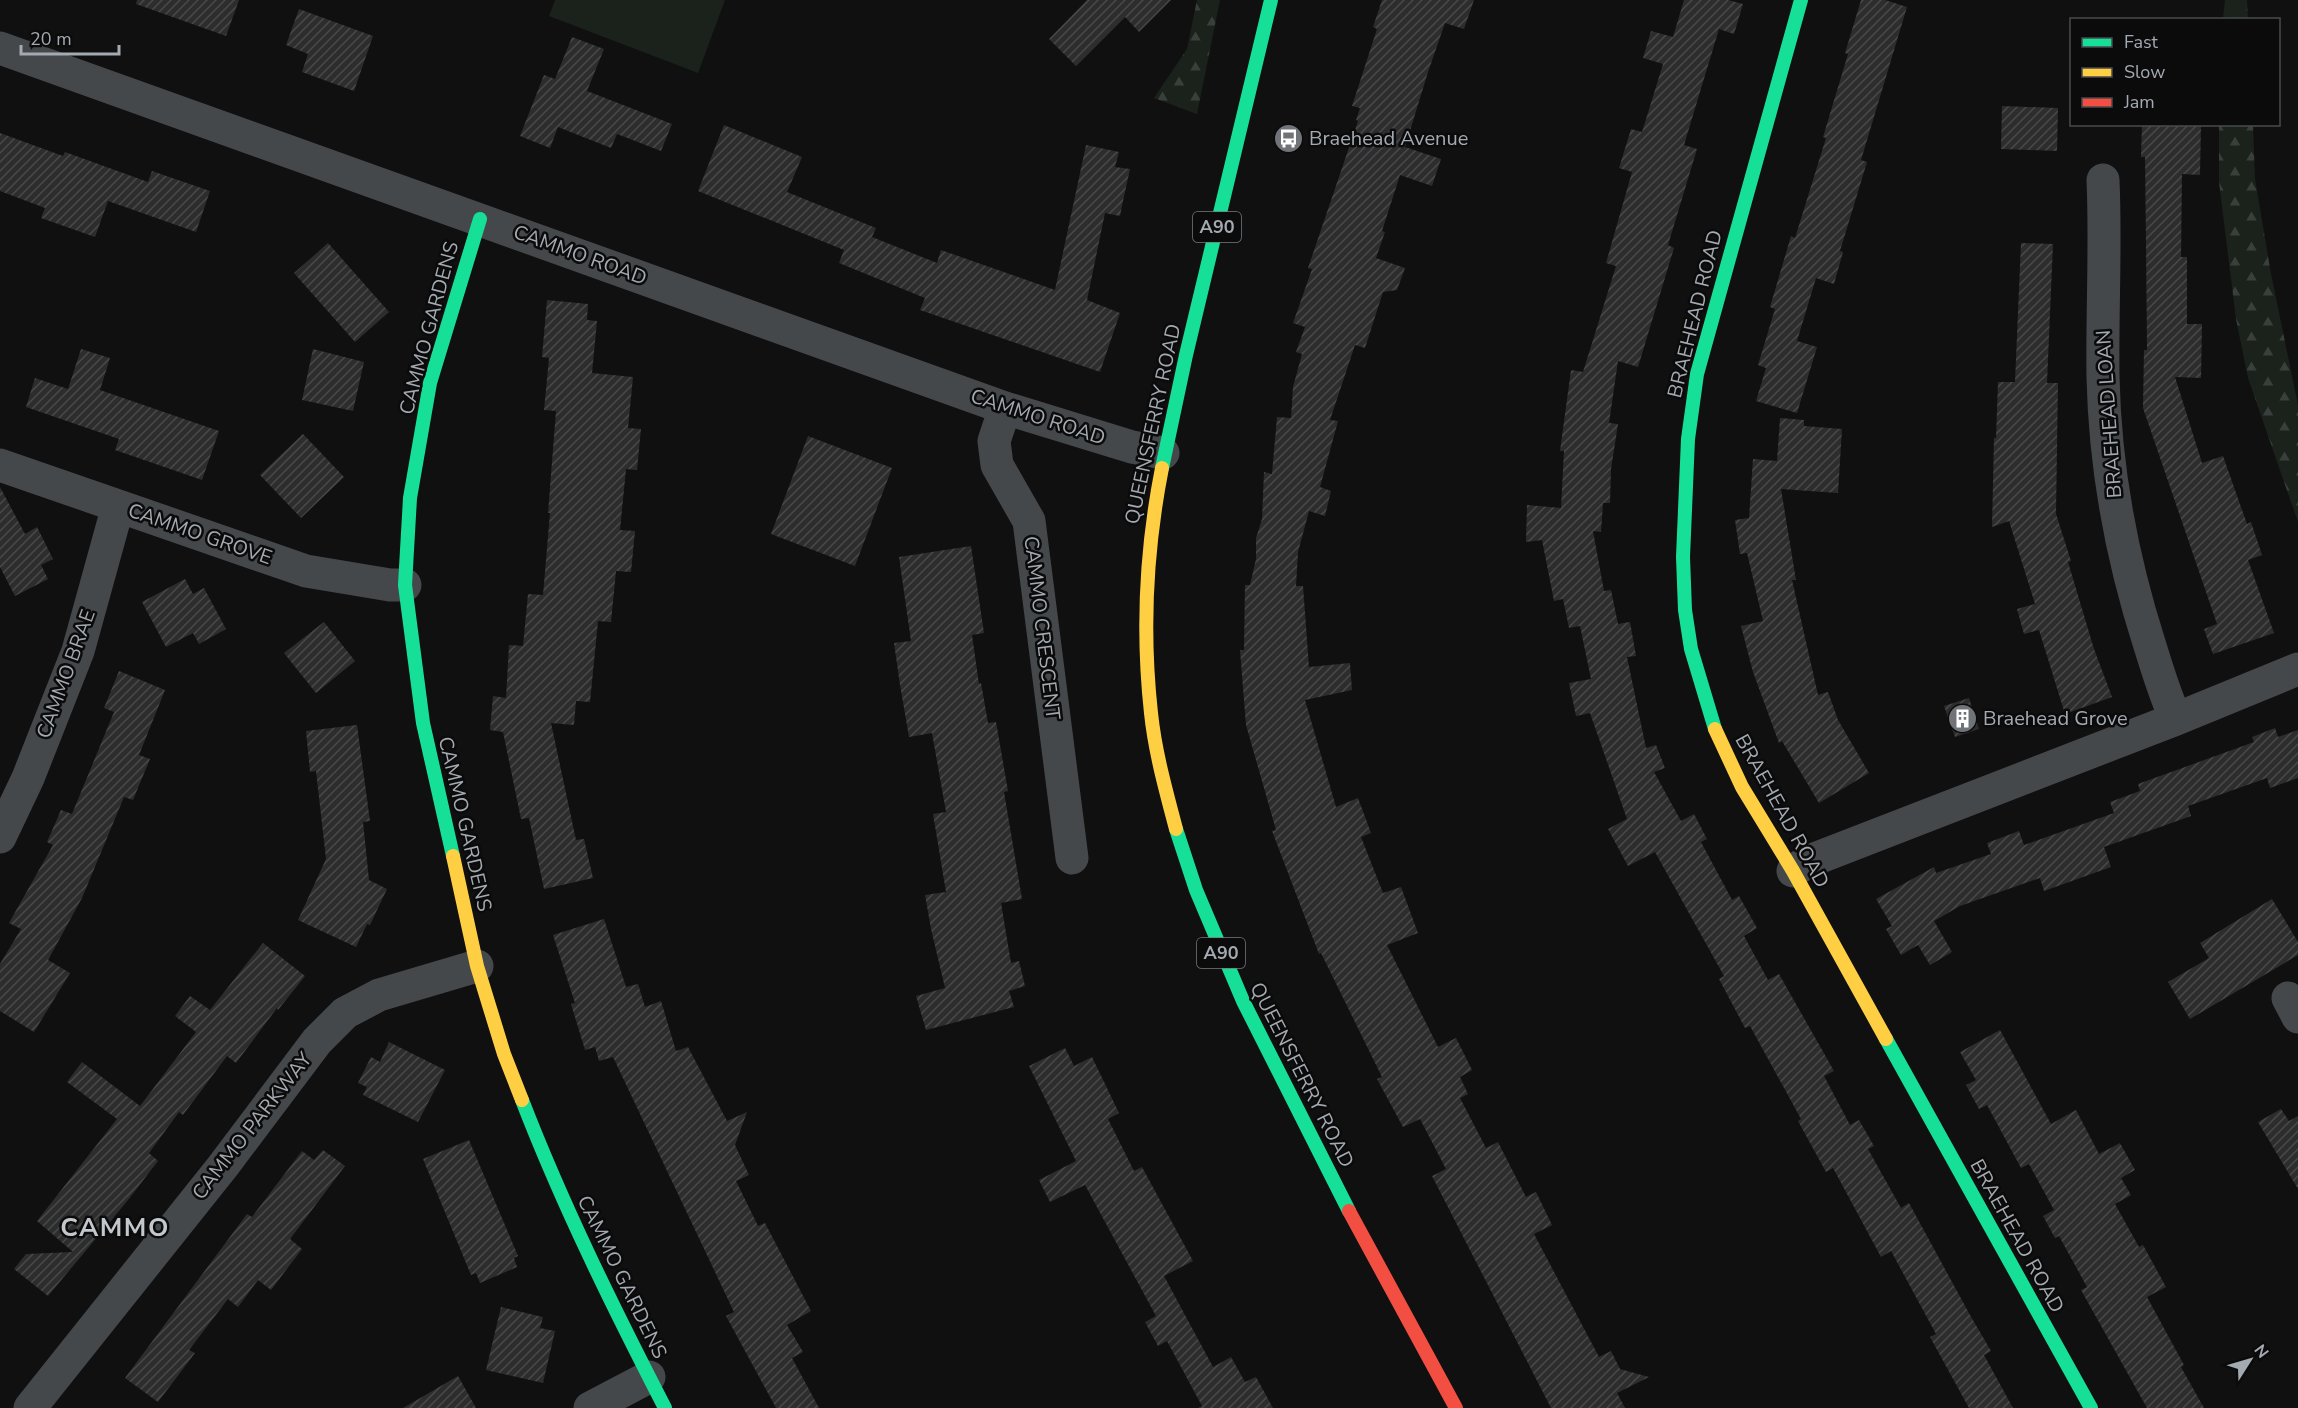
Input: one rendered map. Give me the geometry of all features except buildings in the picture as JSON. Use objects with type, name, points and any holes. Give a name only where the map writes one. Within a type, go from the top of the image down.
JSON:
[{"type":"street","name":"QUEENSFERRY ROAD","points":[[1271,0],[1163,453],[1150,536],[1145,649],[1147,682],[1157,758],[1189,876],[1242,1004],[1312,1140],[1456,1408]]},
{"type":"street","name":"BRAEHEAD ROAD","points":[[1801,0],[1697,374],[1688,438],[1683,557],[1685,610],[1691,649],[1715,728],[1742,787],[1793,871],[2091,1408]]},
{"type":"street","name":"CAMMO ROAD","points":[[0,48],[1005,408],[1132,447],[1163,453]]},
{"type":"street","name":"BRAEHEAD LOAN","points":[[2094,198],[2103,378],[2112,487],[2121,540],[2137,606],[2176,719]]},
{"type":"street","name":"CAMMO GARDENS","points":[[480,219],[430,383],[410,498],[405,585],[423,723],[477,966],[504,1054],[547,1165],[599,1280],[665,1408]]},
{"type":"street","name":"CAMMO CRESCENT","points":[[1005,408],[994,441],[997,465],[1029,521],[1072,858]]},
{"type":"street","name":"CAMMO GROVE","points":[[0,465],[306,571],[390,585],[405,585]]},
{"type":"street","name":"CAMMO BRAE","points":[[0,837],[28,778],[78,651],[118,506]]},
{"type":"street","points":[[1793,871],[1807,862],[2176,719],[2298,669]]},
{"type":"street","name":"CAMMO PARKWAY","points":[[30,1408],[223,1166],[317,1041],[345,1013],[378,995],[477,966]]},
{"type":"street","points":[[590,1408],[649,1377]]},
{"type":"green space","points":[[555,0],[725,0],[698,73],[549,16]]},
{"type":"green space","points":[[1197,0],[1220,0],[1197,114],[1154,98],[1187,49]]},
{"type":"green space","points":[[2225,0],[2247,0],[2248,18],[2223,18]]},
{"type":"green space","points":[[2219,126],[2253,126],[2255,179],[2271,274],[2298,405],[2298,522],[2248,378],[2236,319],[2219,182]]},
{"type":"traffic: fast","points":[[1162,468],[1186,355],[1271,0]]},
{"type":"traffic: fast","points":[[1715,729],[1691,649],[1685,610],[1683,557],[1688,439],[1697,374],[1801,0]]},
{"type":"traffic: fast","points":[[453,856],[423,723],[405,585],[410,498],[430,383],[480,219]]},
{"type":"traffic: fast","points":[[1176,829],[1196,890],[1243,1001],[1349,1211]]},
{"type":"traffic: fast","points":[[1886,1039],[2091,1408]]},
{"type":"traffic: fast","points":[[522,1100],[589,1256],[665,1408]]},
{"type":"traffic: slow","points":[[1162,468],[1149,559],[1146,621],[1148,682],[1155,742],[1176,829]]},
{"type":"traffic: slow","points":[[1715,729],[1742,787],[1793,871],[1886,1039]]},
{"type":"traffic: slow","points":[[453,856],[477,966],[504,1054],[522,1100]]},
{"type":"traffic: jam","points":[[1349,1211],[1456,1408]]},
{"type":"place","name":"Braehead Avenue","points":[[1288,138]]},
{"type":"place","name":"Braehead Grove","points":[[1962,718]]},
{"type":"district","name":"CAMMO","points":[[115,1227]]}]
